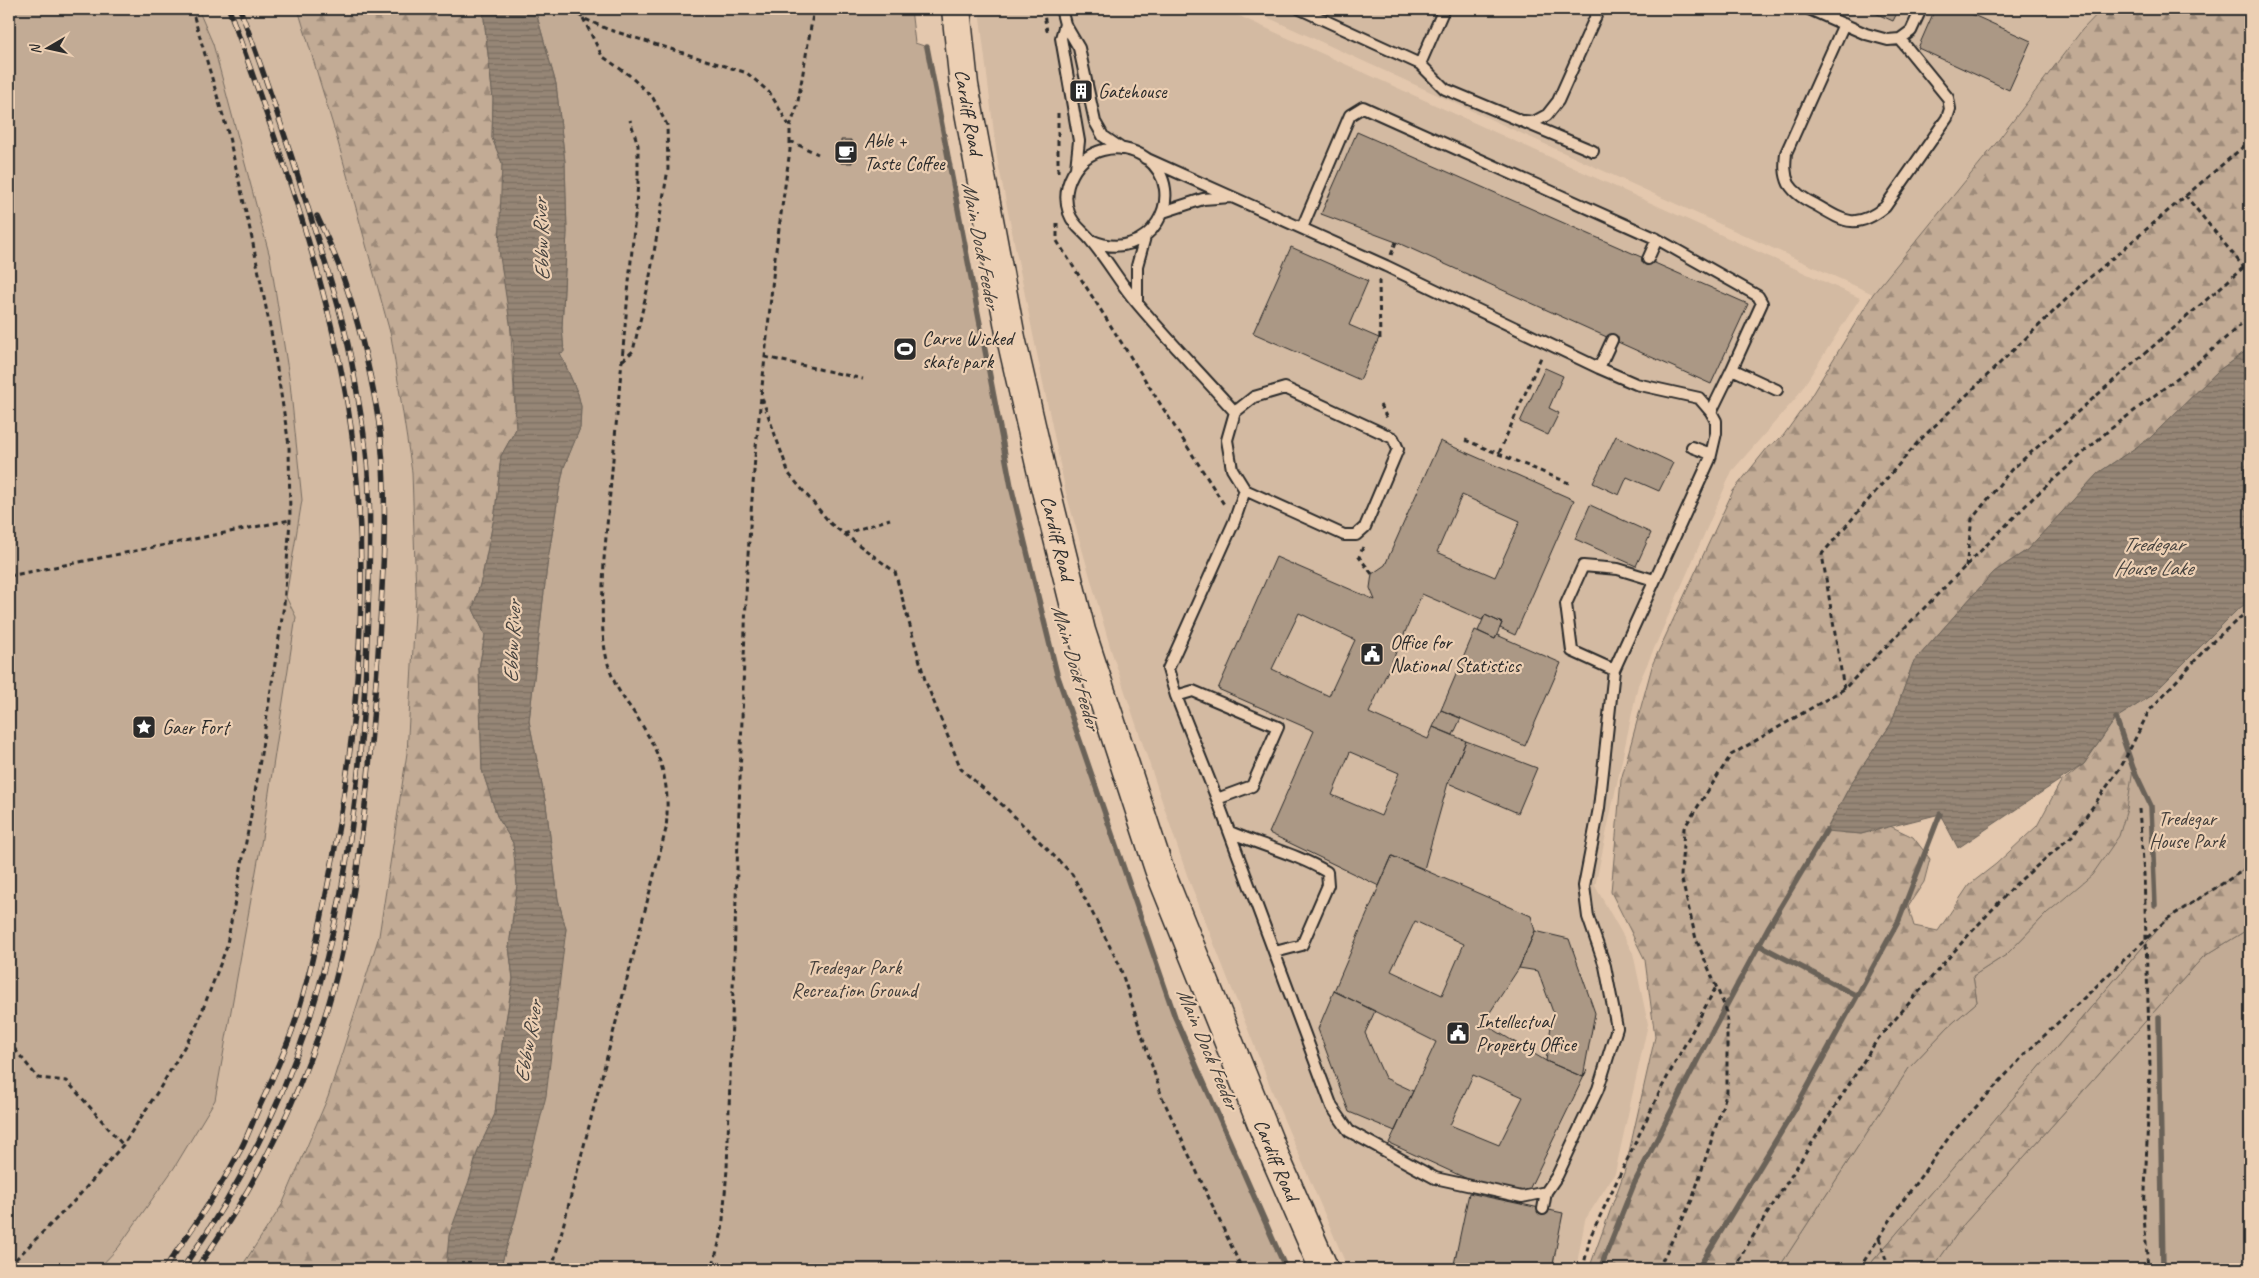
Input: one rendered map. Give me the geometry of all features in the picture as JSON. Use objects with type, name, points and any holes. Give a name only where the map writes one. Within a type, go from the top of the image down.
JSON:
[{"type":"main road","name":"Cardiff Road","points":[[956,9],[964,85],[1010,328],[1044,482],[1081,631],[1159,869],[1276,1159],[1324,1269]]},
{"type":"lane","points":[[1061,9],[1065,24],[1079,48],[1095,122],[1103,136],[1122,148],[1302,228],[1599,368],[1636,384],[1699,398],[1712,412],[1716,421],[1716,433],[1711,454],[1614,670],[1599,808],[1584,886],[1588,917],[1605,966],[1617,1028],[1598,1089],[1557,1176],[1546,1192],[1542,1209]]},
{"type":"lane","points":[[1300,9],[1420,64],[1445,89],[1593,151]]},
{"type":"lane","points":[[1420,64],[1444,9]]},
{"type":"lane","points":[[1518,120],[1534,122],[1547,115],[1558,101],[1599,9]]},
{"type":"lane","points":[[1809,9],[1866,34],[1888,40],[1900,38],[1911,31],[1921,9]]},
{"type":"lane","points":[[1065,24],[1061,38],[1079,141],[1076,168],[1068,187],[1067,204],[1077,228],[1091,240],[1113,273],[1137,303],[1235,412]]},
{"type":"lane","points":[[1844,24],[1786,153],[1785,169],[1789,184],[1801,197],[1843,221],[1857,221],[1873,217],[1885,207],[1948,118],[1950,109],[1948,98],[1900,38]]},
{"type":"lane","points":[[1302,228],[1350,115],[1363,107],[1658,239],[1758,296],[1762,302],[1712,412]]},
{"type":"lane","points":[[1076,168],[1095,153],[1113,148],[1122,148]]},
{"type":"lane","points":[[1091,240],[1111,246],[1126,246],[1145,237],[1152,230],[1163,212],[1163,184],[1156,169],[1146,158]]},
{"type":"lane","points":[[1163,212],[1203,199],[1232,197]]},
{"type":"lane","points":[[1137,303],[1137,266],[1145,237]]},
{"type":"lane","points":[[1648,259],[1658,239]]},
{"type":"lane","points":[[1599,368],[1612,340]]},
{"type":"lane","points":[[1732,369],[1778,390]]},
{"type":"lane","points":[[1285,388],[1393,438],[1398,450],[1365,527],[1356,535],[1344,534],[1244,490],[1232,469],[1227,440],[1235,412],[1254,397],[1285,388]]},
{"type":"lane","points":[[1692,447],[1711,454]]},
{"type":"lane","points":[[1244,490],[1234,522],[1168,668],[1176,696],[1230,832],[1332,1107],[1349,1131],[1435,1178],[1522,1197],[1546,1192]]},
{"type":"lane","points":[[1614,670],[1572,651],[1566,604],[1583,566],[1618,569],[1654,580]]},
{"type":"lane","points":[[1176,696],[1193,691],[1278,727],[1252,786],[1217,799]]},
{"type":"lane","points":[[1230,832],[1255,843],[1307,860],[1327,872],[1328,885],[1302,945],[1275,952]]},
{"type":"path","points":[[9,1266],[77,1198],[123,1145],[196,1027],[226,949],[254,799],[284,604],[290,520],[289,445],[268,318],[228,133],[194,17],[188,9]]},
{"type":"path","points":[[571,9],[582,18],[608,29],[747,73],[770,93],[790,127]]},
{"type":"path","points":[[712,1269],[722,1232],[726,1178],[747,569],[761,395],[790,141],[790,127],[797,107],[814,9]]},
{"type":"path","points":[[582,18],[602,56],[629,75],[653,98],[667,125],[668,169],[649,282],[632,351],[622,361]]},
{"type":"path","points":[[552,1269],[666,829],[668,806],[667,781],[656,752],[641,723],[623,701],[612,677],[605,651],[603,614],[604,559],[638,183],[638,145],[630,120]]},
{"type":"path","points":[[790,141],[818,154]]},
{"type":"path","points":[[1844,689],[1822,554],[1919,441],[2080,286],[2250,141]]},
{"type":"path","points":[[2185,195],[2250,275]]},
{"type":"path","points":[[1966,568],[1972,519],[2011,470],[2244,267]]},
{"type":"path","points":[[1379,280],[1380,342]]},
{"type":"path","points":[[1658,1269],[1692,1200],[1727,1092],[1728,1012],[1696,939],[1681,876],[1684,828],[1731,755],[1844,689],[1966,568],[2033,498],[2108,430],[2202,359],[2250,316]]},
{"type":"path","points":[[1499,453],[1547,343]]},
{"type":"path","points":[[765,357],[863,380]]},
{"type":"path","points":[[761,395],[789,474],[831,524],[895,572],[925,680],[961,769],[1008,810],[1072,874],[1119,964],[1162,1097],[1242,1269]]},
{"type":"path","points":[[1465,440],[1569,483]]},
{"type":"path","points":[[844,534],[890,519]]},
{"type":"path","points":[[9,576],[290,520]]},
{"type":"path","points":[[1734,1269],[1750,1240],[1876,1040],[2016,884],[2073,834],[2122,765],[2149,711],[2210,644],[2250,609]]},
{"type":"path","points":[[2139,809],[2144,874],[2150,1067],[2144,1216],[2148,1269]]},
{"type":"path","points":[[1858,1269],[1952,1133],[2026,1053],[2167,919],[2250,866]]},
{"type":"path","points":[[1583,1269],[1590,1237],[1662,1087],[1716,986]]},
{"type":"path","points":[[9,1042],[38,1078],[67,1081],[123,1145]]},
{"type":"path","points":[[1879,1238],[1889,1269]]},
{"type":"shaded area","points":[[198,9],[298,9],[338,142],[391,336],[412,472],[416,595],[407,753],[379,936],[328,1097],[282,1205],[240,1269],[98,1269],[118,1248],[296,617],[286,597],[302,500],[290,383],[270,257],[213,44]]},
{"type":"shaded area","points":[[979,9],[1224,9],[1860,298],[1796,398],[1732,471],[1638,685],[1595,886],[1633,953],[1648,1024],[1615,1173],[1585,1220],[1576,1269],[1348,1269],[1278,1106],[1187,875],[1111,650],[1066,493],[1036,349],[997,158]]},
{"type":"shaded area","points":[[1249,9],[2102,9],[2082,30],[1942,212],[1873,294]]},
{"type":"green space","name":"Gaer Fort","points":[[9,9],[198,9],[213,44],[270,257],[290,383],[302,500],[286,597],[296,617],[262,838],[215,1100],[174,1168],[118,1248],[98,1269],[9,1269]]},
{"type":"green space","points":[[298,9],[483,9],[493,99],[492,138],[502,163],[516,429],[501,456],[495,513],[482,577],[473,609],[485,635],[479,668],[482,770],[497,816],[513,843],[517,885],[509,947],[513,978],[502,1045],[495,1114],[478,1150],[446,1269],[240,1269],[282,1205],[328,1097],[379,936],[407,753],[416,595],[412,472],[391,336],[338,142]]},
{"type":"green space","name":"Tredegar Park Recreation Ground","points":[[535,9],[911,9],[915,43],[927,47],[1011,486],[1057,674],[1175,1017],[1286,1269],[500,1269],[516,1216],[566,929],[558,899],[546,805],[529,721],[547,566],[559,491],[564,467],[580,428],[581,407],[578,394],[560,353],[564,351],[562,328],[567,232],[565,162],[556,84]]},
{"type":"green space","points":[[2102,9],[2250,9],[2250,348],[2218,371],[2150,438],[2098,473],[2027,550],[1994,572],[1955,615],[1913,663],[1891,724],[1852,782],[1826,830],[1861,834],[1890,826],[1913,837],[1930,859],[1924,882],[1908,906],[1914,926],[1938,931],[1969,885],[1996,864],[2037,826],[2060,783],[2084,764],[2116,718],[2133,768],[2127,809],[2119,836],[2092,875],[2047,913],[2006,955],[1973,976],[1977,1002],[1948,1027],[1909,1068],[1778,1269],[1589,1269],[1625,1170],[1655,1037],[1645,960],[1611,892],[1621,780],[1653,663],[1733,491],[1768,447],[1783,436],[1808,401],[1873,294],[1993,147],[2082,30]]},
{"type":"green space","name":"Tredegar House Park","points":[[2250,601],[2250,866],[2167,919],[1866,1269],[1778,1269],[1909,1068],[1948,1027],[1977,1002],[1973,976],[2006,955],[2047,913],[2123,739],[2116,718],[2151,696],[2237,609]]},
{"type":"green space","points":[[2250,866],[2250,928],[2203,957],[1964,1224],[1932,1269],[1866,1269],[2167,919]]},
{"type":"green space","points":[[2250,928],[2250,1269],[1932,1269],[1964,1224],[2203,957]]},
{"type":"water","name":"Ebbw River","points":[[483,9],[535,9],[556,84],[565,162],[567,232],[562,328],[564,352],[560,353],[578,394],[581,406],[580,428],[564,467],[559,491],[547,566],[529,721],[546,805],[558,899],[566,929],[546,1096],[516,1216],[500,1269],[446,1269],[449,1235],[478,1150],[495,1114],[502,1045],[513,979],[509,947],[517,885],[513,843],[497,816],[482,770],[479,668],[485,635],[473,609],[482,577],[495,513],[501,456],[516,429],[513,343],[499,250],[502,163],[492,138],[493,99]]},
{"type":"water","name":"Tredegar House Lake","points":[[2250,348],[2250,601],[2237,610],[2151,696],[2116,718],[2084,764],[1958,848],[1940,814],[1861,834],[1826,831],[1852,782],[1891,724],[1913,663],[1955,615],[1994,572],[2027,550],[2098,473],[2150,438],[2218,371]]},
{"type":"building","points":[[1866,9],[1899,9],[1893,21]]},
{"type":"building","points":[[1935,9],[1960,9],[2031,41],[2009,90],[1918,48]]},
{"type":"building","points":[[2031,9],[2046,9],[2044,14]]},
{"type":"building","name":"Gatehouse","points":[[1083,80],[1087,101],[1078,103],[1074,81]]},
{"type":"building","points":[[1357,132],[1748,304],[1711,384],[1396,242],[1321,214]]},
{"type":"building","points":[[841,140],[851,140],[852,163],[841,163]]},
{"type":"building","points":[[1291,247],[1368,281],[1349,325],[1379,338],[1360,380],[1253,333]]},
{"type":"building","points":[[1545,368],[1563,376],[1549,408],[1559,413],[1548,435],[1520,422]]},
{"type":"building","points":[[1616,436],[1673,463],[1659,491],[1627,477],[1619,495],[1593,483]]},
{"type":"building","name":"Office for National Statistics","points":[[1440,441],[1574,500],[1515,635],[1500,628],[1502,623],[1485,615],[1482,620],[1422,594],[1369,713],[1428,739],[1433,727],[1466,741],[1448,783],[1424,869],[1392,856],[1379,886],[1269,833],[1314,731],[1218,689],[1276,557],[1375,600],[1370,588],[1372,574],[1385,565]],"holes":[[[1462,495],[1520,521],[1495,577],[1437,552]],[[1299,613],[1355,640],[1329,696],[1272,669]],[[1350,752],[1399,773],[1381,816],[1332,795]]]},
{"type":"building","points":[[1590,505],[1651,533],[1636,566],[1575,539]]},
{"type":"building","points":[[1485,615],[1502,623],[1495,639],[1478,631]]},
{"type":"building","points":[[1475,630],[1495,639],[1497,635],[1561,663],[1525,746],[1441,710]]},
{"type":"building","points":[[1441,710],[1461,718],[1453,735],[1433,727]]},
{"type":"building","points":[[1466,741],[1537,768],[1518,813],[1448,783]]},
{"type":"building","name":"Intellectual Property Office","points":[[1392,856],[1531,916],[1535,931],[1519,968],[1483,1023],[1546,1061],[1583,1077],[1587,1070],[1522,1204],[1389,1143],[1436,1042],[1334,991]],"holes":[[[1415,921],[1464,944],[1442,995],[1391,971]],[[1473,1075],[1523,1097],[1499,1145],[1450,1125]]]},
{"type":"building","points":[[1535,931],[1569,939],[1595,1013],[1583,1077],[1546,1061],[1553,1012],[1538,971],[1519,968]]},
{"type":"building","points":[[1334,991],[1375,1011],[1365,1033],[1385,1078],[1413,1091],[1395,1131],[1349,1112],[1318,1029]]},
{"type":"building","points":[[1469,1193],[1563,1213],[1552,1269],[1453,1269]]},
{"type":"waterway","name":"Main Dock Feeder","points":[[927,47],[1011,486],[1057,674],[1175,1017],[1286,1269]]},
{"type":"waterway","points":[[2116,718],[2133,768],[2151,806],[2155,905]]},
{"type":"waterway","points":[[1698,1269],[1795,1109],[1899,920],[1940,814]]},
{"type":"waterway","points":[[1600,1269],[1634,1184],[1703,1049],[1768,928],[1826,831]]},
{"type":"waterway","points":[[1759,945],[1857,996]]},
{"type":"waterway","points":[[2159,1017],[2163,1269]]},
{"type":"railway","points":[[164,1269],[228,1173],[245,1140],[280,1061],[298,1014],[324,907],[338,830],[355,708],[359,646],[360,523],[355,462],[347,402],[337,352],[312,252],[297,203],[229,9]]},
{"type":"railway","points":[[182,1269],[221,1210],[256,1148],[286,1084],[310,1017],[323,971],[344,877],[357,781],[365,685],[370,529],[369,493],[366,448],[351,357],[327,269],[280,121],[240,9]]},
{"type":"railway","points":[[196,1269],[245,1195],[288,1112],[306,1069],[335,982],[352,904],[362,833],[373,725],[382,594],[384,501],[381,441],[363,343],[354,310],[331,246],[317,216]]},
{"type":"place","name":"Gatehouse","points":[[1081,91]]},
{"type":"place","name":"Able + Taste Coffee","points":[[846,152]]},
{"type":"place","name":"Carve Wicked skate park","points":[[905,349]]},
{"type":"place","name":"Office for National Statistics","points":[[1372,654]]},
{"type":"place","name":"Gaer Fort","points":[[144,727]]},
{"type":"place","name":"Intellectual Property Office","points":[[1458,1033]]}]
